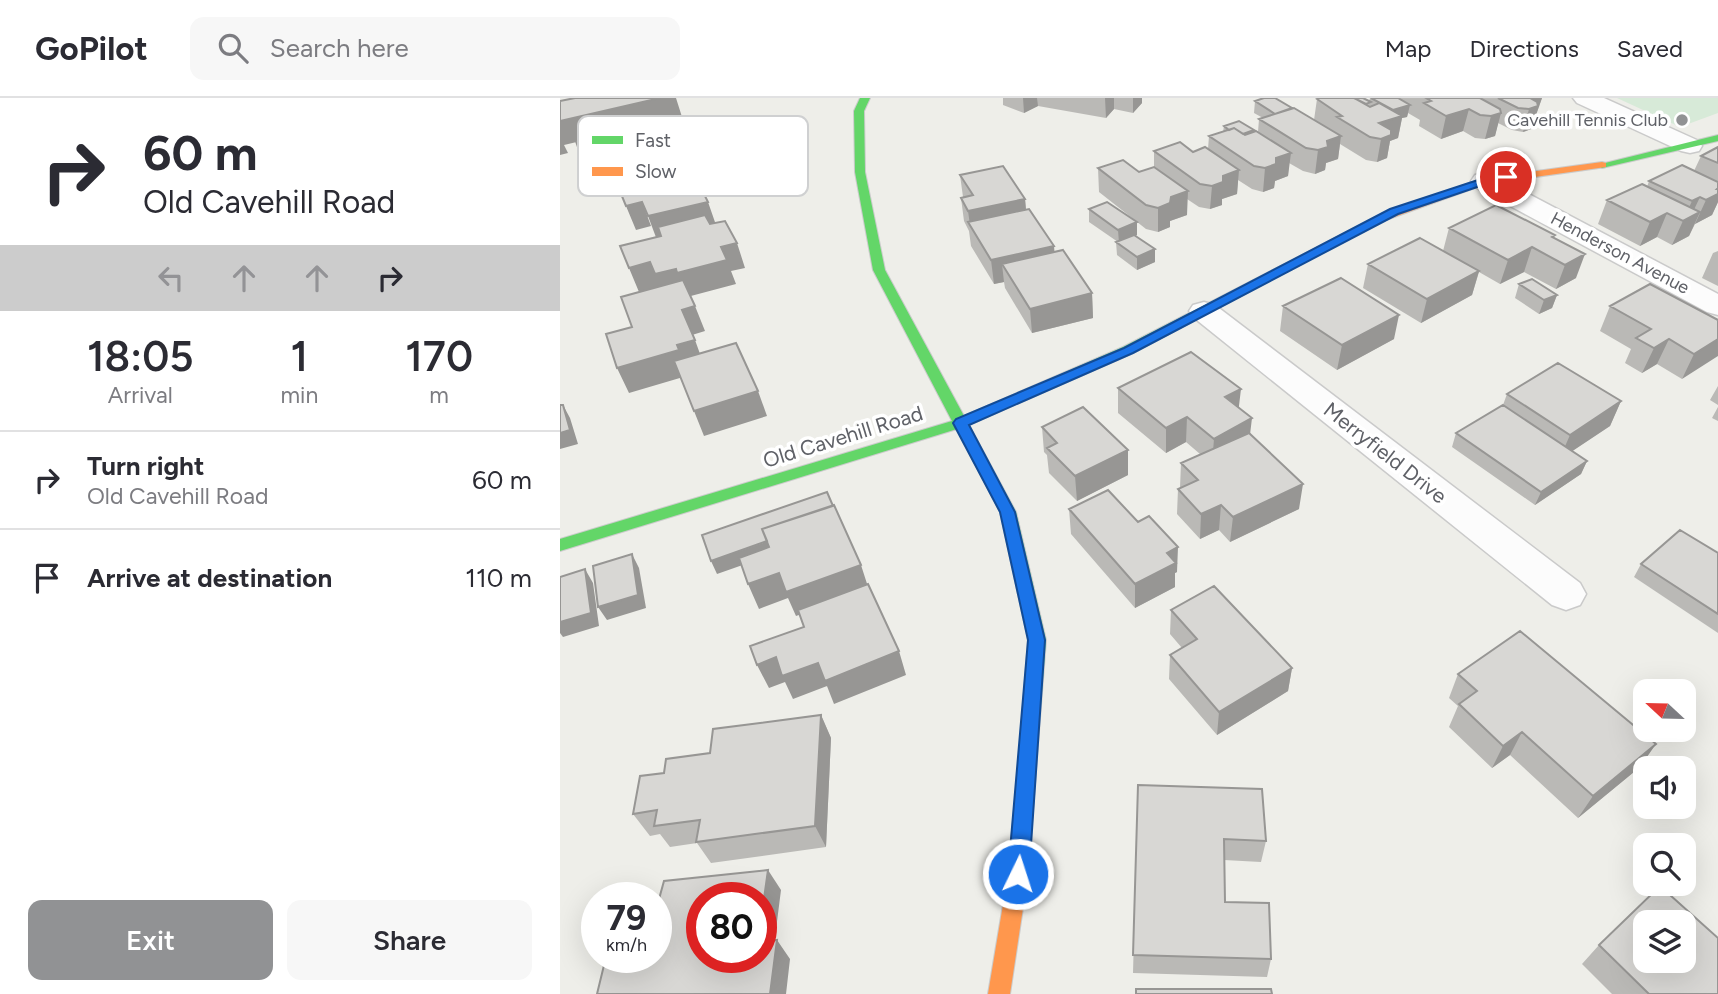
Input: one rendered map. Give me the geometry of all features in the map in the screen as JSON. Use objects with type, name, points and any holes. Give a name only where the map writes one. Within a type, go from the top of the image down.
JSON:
[{"type":"main road","points":[[865,98],[859,111],[860,172],[879,270],[1008,512],[1037,640],[1018,874],[999,994]]},
{"type":"main road","name":"Old Cavehill Road","points":[[560,545],[961,423],[1128,351],[1394,212],[1485,181],[1619,163],[1718,138]]},
{"type":"street","points":[[1585,98],[1690,146]]},
{"type":"street","name":"Henderson Avenue","points":[[1485,181],[1718,306]]},
{"type":"street","name":"Merryfield Drive","points":[[1205,311],[1566,594]]},
{"type":"green space","name":"Cavehill Tennis Club","points":[[1617,98],[1718,98],[1718,113],[1680,127]]},
{"type":"building","points":[[575,98],[660,98],[560,121],[560,101]]},
{"type":"building","points":[[1275,98],[1292,108],[1275,114],[1255,101]]},
{"type":"building","points":[[1354,98],[1370,107],[1379,103],[1402,116],[1379,123],[1391,130],[1391,135],[1381,139],[1370,137],[1337,117],[1342,116],[1317,99]]},
{"type":"building","points":[[1354,98],[1363,98],[1371,102],[1366,104]]},
{"type":"building","points":[[1371,98],[1398,98],[1410,105],[1393,110]]},
{"type":"building","points":[[1426,98],[1480,98],[1500,109],[1501,113],[1480,115],[1469,109],[1446,116],[1424,103],[1431,101]]},
{"type":"building","points":[[1498,98],[1530,98],[1537,102],[1538,106],[1518,108]]},
{"type":"building","points":[[1294,108],[1341,136],[1327,141],[1328,147],[1318,150],[1306,148],[1259,119]]},
{"type":"building","points":[[1239,121],[1254,130],[1243,134],[1224,126]]},
{"type":"building","points":[[1234,128],[1245,135],[1256,131],[1291,153],[1276,158],[1276,164],[1265,168],[1254,166],[1209,136]]},
{"type":"building","points":[[1180,142],[1193,152],[1205,147],[1239,170],[1223,176],[1223,182],[1212,186],[1200,184],[1154,151]]},
{"type":"building","points":[[1718,147],[1718,163],[1701,156]]},
{"type":"building","points":[[1123,160],[1139,172],[1154,167],[1188,191],[1171,197],[1170,203],[1158,208],[1146,205],[1098,168]]},
{"type":"building","points":[[1682,165],[1718,182],[1718,194],[1706,200],[1700,197],[1692,201],[1649,181]]},
{"type":"building","points":[[1003,166],[1025,199],[968,211],[961,198],[973,195],[960,175]]},
{"type":"building","points":[[1642,184],[1700,212],[1683,221],[1667,213],[1650,222],[1607,200]]},
{"type":"building","points":[[622,196],[705,196],[708,202],[648,216],[642,202],[626,206]]},
{"type":"building","points":[[1107,202],[1137,222],[1118,230],[1089,209]]},
{"type":"building","points":[[1496,205],[1555,235],[1552,237],[1585,254],[1565,265],[1532,247],[1508,260],[1449,228]]},
{"type":"building","points":[[1029,209],[1054,246],[991,260],[968,222]]},
{"type":"building","points":[[705,215],[710,224],[725,221],[737,243],[721,247],[727,260],[677,273],[676,269],[655,274],[650,262],[629,268],[620,246],[661,236],[658,227]]},
{"type":"building","points":[[1134,235],[1155,249],[1137,257],[1116,242]]},
{"type":"building","points":[[1420,238],[1479,271],[1427,299],[1368,264]]},
{"type":"building","points":[[1063,250],[1092,293],[1030,309],[1002,264]]},
{"type":"building","points":[[1341,278],[1399,315],[1342,345],[1283,306]]},
{"type":"building","points":[[1532,279],[1557,295],[1544,300],[1519,284]]},
{"type":"building","points":[[683,280],[695,306],[682,310],[695,340],[677,345],[679,350],[617,368],[606,334],[632,327],[621,297]]},
{"type":"building","points":[[1650,284],[1718,320],[1718,339],[1694,354],[1669,339],[1654,348],[1636,338],[1651,329],[1610,306]]},
{"type":"building","points":[[736,343],[758,391],[694,411],[674,361]]},
{"type":"building","points":[[1191,352],[1241,389],[1225,397],[1252,418],[1214,439],[1187,417],[1166,428],[1118,388]]},
{"type":"building","points":[[1558,363],[1621,401],[1570,435],[1507,394]]},
{"type":"building","points":[[560,405],[563,405],[570,430],[560,433]]},
{"type":"building","points":[[1503,405],[1587,461],[1541,492],[1456,433]]},
{"type":"building","points":[[1083,407],[1128,450],[1075,476],[1047,448],[1057,443],[1042,427]]},
{"type":"building","points":[[1249,433],[1303,484],[1233,517],[1221,505],[1201,514],[1178,489],[1198,480],[1181,463]]},
{"type":"building","points":[[1108,490],[1138,522],[1149,516],[1178,547],[1167,553],[1176,563],[1135,584],[1069,509]]},
{"type":"building","points":[[827,492],[833,506],[762,529],[767,541],[711,561],[702,535]]},
{"type":"building","points":[[834,505],[861,565],[786,592],[779,573],[748,584],[739,558],[769,547],[762,529]]},
{"type":"building","points":[[1680,530],[1718,553],[1718,614],[1641,564]]},
{"type":"building","points":[[632,554],[638,595],[598,607],[593,566]]},
{"type":"building","points":[[585,569],[591,613],[560,622],[560,577]]},
{"type":"building","points":[[868,584],[899,651],[825,681],[818,663],[782,676],[776,657],[757,665],[750,646],[804,627],[798,610]]},
{"type":"building","points":[[1214,586],[1292,668],[1219,712],[1170,655],[1197,639],[1171,610]]},
{"type":"building","points":[[1520,631],[1633,725],[1633,742],[1656,744],[1641,756],[1633,756],[1633,763],[1593,796],[1522,732],[1503,746],[1459,704],[1477,691],[1458,674]]},
{"type":"building","points":[[821,715],[815,826],[696,842],[700,820],[654,826],[657,810],[633,814],[640,776],[664,773],[666,759],[710,753],[713,729]]},
{"type":"building","points":[[1138,785],[1262,789],[1266,841],[1224,839],[1225,902],[1269,903],[1271,959],[1133,955]]},
{"type":"building","points":[[768,870],[766,882],[686,882],[686,973],[773,973],[770,994],[597,994],[602,973],[672,973],[672,882],[664,881]]},
{"type":"building","points":[[1650,896],[1671,896],[1687,910],[1635,910]]},
{"type":"building","points":[[1633,912],[1633,973],[1696,973],[1696,918],[1718,938],[1718,994],[1649,994],[1599,945]]},
{"type":"building","points":[[1136,989],[1271,989],[1272,994],[1136,994]]},
{"type":"traffic: fast","points":[[865,98],[859,111],[860,172],[879,270],[1008,512],[1037,640],[1029,744]]},
{"type":"traffic: fast","points":[[1602,165],[1718,138]]},
{"type":"traffic: fast","points":[[560,545],[961,423],[1128,350],[1382,218]]},
{"type":"traffic: slow","points":[[1382,218],[1484,181],[1602,165]]},
{"type":"traffic: slow","points":[[999,994],[1018,875],[1029,744]]},
{"type":"place","name":"Cavehill Tennis Club","points":[[1682,120]]},
{"type":"route","points":[[1018,874],[1037,640],[1008,512],[961,423],[1128,351],[1394,212],[1485,181],[1506,177]]}]
